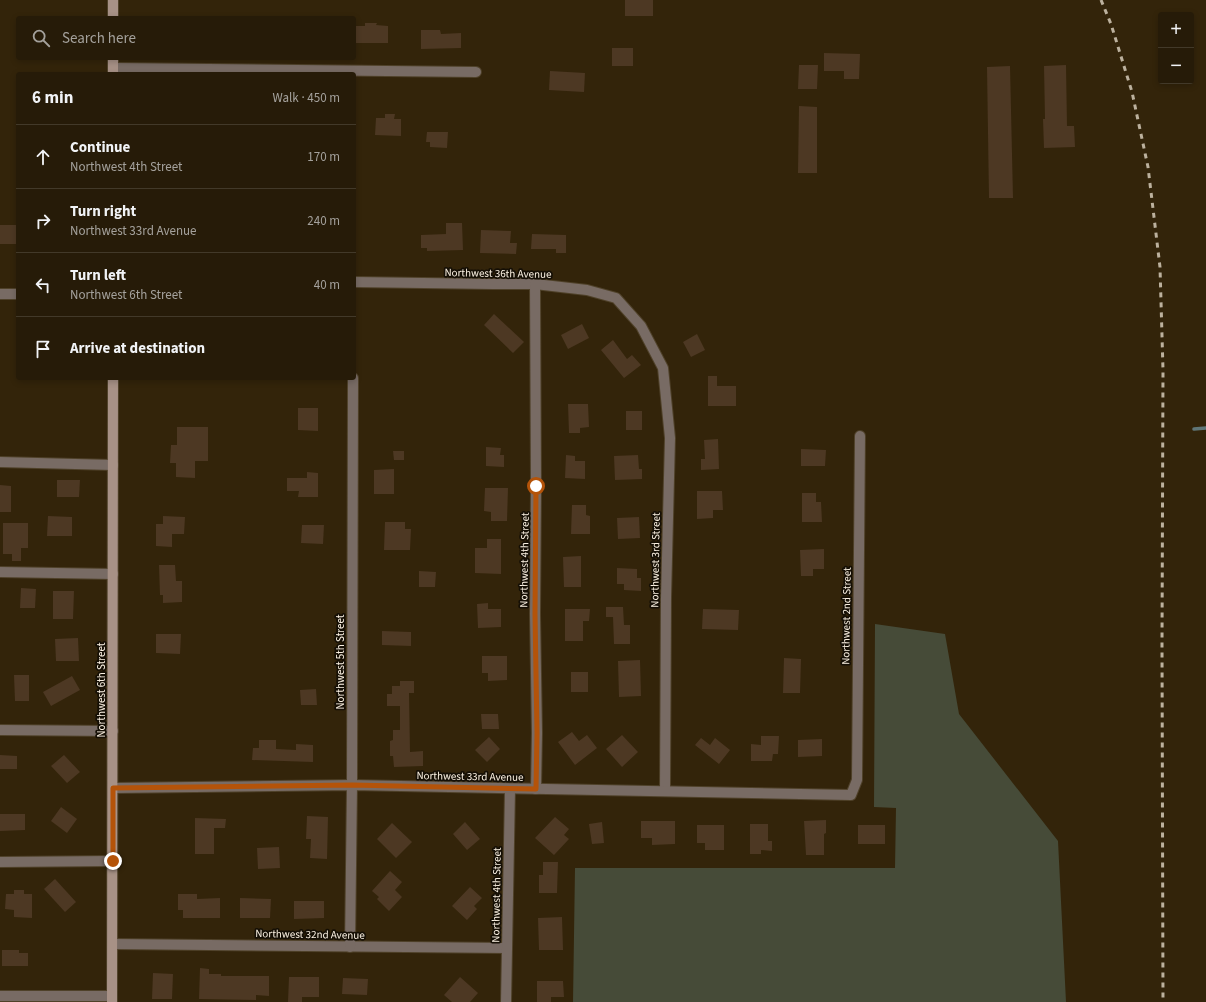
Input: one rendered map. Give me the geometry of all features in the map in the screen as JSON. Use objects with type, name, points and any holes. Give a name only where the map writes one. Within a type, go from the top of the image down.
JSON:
[{"type":"main road","points":[[113,0],[113,16]]},
{"type":"main road","name":"Northwest 6th Street","points":[[112,999],[113,380]]},
{"type":"street","points":[[113,67],[476,72]]},
{"type":"street","name":"Northwest 36th Avenue","points":[[356,282],[535,284],[587,290],[616,298],[641,326],[646,335]]},
{"type":"street","name":"Northwest 4th Street","points":[[535,284],[536,789]]},
{"type":"street","points":[[0,294],[16,294]]},
{"type":"street","name":"Northwest 3rd Street","points":[[646,335],[663,368],[670,438],[666,591],[665,791]]},
{"type":"street","name":"Northwest 5th Street","points":[[350,947],[353,380]]},
{"type":"street","name":"Northwest 2nd Street","points":[[850,795],[857,780],[860,436]]},
{"type":"street","points":[[0,462],[112,465]]},
{"type":"street","points":[[0,572],[113,574]]},
{"type":"street","points":[[0,730],[113,730]]},
{"type":"street","name":"Northwest 33rd Avenue","points":[[113,788],[352,785],[850,795]]},
{"type":"street","name":"Northwest 4th Street","points":[[506,1002],[510,789]]},
{"type":"street","points":[[0,862],[113,861]]},
{"type":"street","name":"Northwest 32nd Avenue","points":[[113,944],[507,948]]},
{"type":"street","points":[[0,996],[112,999]]},
{"type":"green space","points":[[875,624],[945,634],[959,714],[1058,841],[1066,1002],[573,1002],[575,868],[895,868],[896,808],[874,807]]},
{"type":"building","points":[[625,0],[653,0],[653,16],[625,16]]},
{"type":"building","points":[[365,23],[377,23],[376,25],[388,26],[388,43],[356,43],[356,26],[365,26]]},
{"type":"building","points":[[421,30],[440,30],[441,34],[461,33],[461,48],[421,49]]},
{"type":"building","points":[[612,48],[633,48],[633,66],[612,66]]},
{"type":"building","points":[[824,53],[860,54],[859,79],[844,79],[844,71],[824,71]]},
{"type":"building","points":[[799,65],[818,65],[817,89],[798,89]]},
{"type":"building","points":[[1066,65],[1067,126],[1074,126],[1075,147],[1044,148],[1044,66]]},
{"type":"building","points":[[1010,66],[1013,198],[989,198],[987,67]]},
{"type":"building","points":[[550,71],[585,73],[584,92],[549,90]]},
{"type":"building","points":[[799,106],[817,107],[817,173],[798,173]]},
{"type":"building","points":[[385,114],[395,114],[394,119],[401,119],[401,136],[375,135],[376,118],[385,118]]},
{"type":"building","points":[[427,132],[448,132],[447,148],[430,147],[430,142],[426,142]]},
{"type":"building","points":[[446,223],[462,223],[463,250],[427,251],[427,248],[421,248],[421,235],[446,234]]},
{"type":"building","points":[[0,225],[16,225],[16,244],[0,244]]},
{"type":"building","points":[[481,230],[511,231],[510,243],[517,243],[516,254],[480,253]]},
{"type":"building","points":[[532,234],[566,235],[566,253],[556,253],[556,249],[531,249]]},
{"type":"building","points":[[494,314],[524,342],[513,353],[484,325]]},
{"type":"building","points":[[582,324],[589,338],[568,349],[561,335]]},
{"type":"building","points":[[697,334],[705,350],[691,357],[683,342]]},
{"type":"building","points":[[613,340],[627,359],[632,355],[641,365],[624,378],[601,350]]},
{"type":"building","points":[[708,376],[717,376],[717,386],[736,386],[736,406],[708,406]]},
{"type":"building","points":[[568,404],[588,404],[589,427],[580,428],[580,433],[569,433]]},
{"type":"building","points":[[298,408],[318,408],[318,431],[298,430]]},
{"type":"building","points":[[626,411],[642,411],[642,430],[626,430]]},
{"type":"building","points":[[177,427],[208,427],[208,461],[195,461],[195,478],[176,477],[176,463],[170,463],[171,445],[177,445]]},
{"type":"building","points":[[718,439],[719,469],[701,470],[701,459],[705,459],[704,440]]},
{"type":"building","points":[[486,447],[501,448],[500,455],[504,455],[504,467],[486,466]]},
{"type":"building","points":[[801,449],[826,450],[825,466],[801,466]]},
{"type":"building","points":[[393,451],[404,451],[404,460],[394,460]]},
{"type":"building","points":[[566,455],[575,456],[575,461],[585,461],[585,479],[565,478]]},
{"type":"building","points":[[638,455],[639,469],[642,469],[642,479],[615,480],[614,456]]},
{"type":"building","points":[[394,469],[394,494],[374,494],[374,470]]},
{"type":"building","points":[[307,472],[318,473],[318,497],[298,497],[299,491],[287,491],[287,478],[307,478]]},
{"type":"building","points":[[57,480],[80,480],[79,497],[57,497]]},
{"type":"building","points":[[0,485],[11,486],[11,512],[0,512]]},
{"type":"building","points":[[485,488],[508,488],[507,521],[491,521],[491,512],[484,511]]},
{"type":"building","points":[[697,491],[722,491],[723,510],[713,510],[713,518],[697,519]]},
{"type":"building","points":[[802,493],[816,493],[816,502],[821,502],[822,522],[802,522]]},
{"type":"building","points":[[572,505],[586,505],[586,515],[590,516],[590,534],[571,534]]},
{"type":"building","points":[[48,516],[72,517],[72,536],[47,536]]},
{"type":"building","points":[[163,516],[185,517],[184,534],[172,534],[172,547],[156,546],[156,524],[163,524]]},
{"type":"building","points":[[639,517],[640,538],[618,539],[617,518]]},
{"type":"building","points":[[385,522],[405,522],[405,529],[411,529],[410,550],[384,550]]},
{"type":"building","points":[[3,523],[28,523],[28,548],[21,548],[21,561],[12,561],[12,554],[3,554]]},
{"type":"building","points":[[302,525],[324,525],[323,544],[301,543]]},
{"type":"building","points":[[487,539],[501,539],[501,574],[475,573],[475,548],[487,548]]},
{"type":"building","points":[[824,549],[824,569],[813,569],[813,576],[801,576],[800,550]]},
{"type":"building","points":[[581,556],[581,587],[564,587],[563,557]]},
{"type":"building","points":[[159,565],[175,565],[176,581],[182,581],[182,602],[163,603],[163,595],[160,595]]},
{"type":"building","points":[[617,568],[637,569],[637,578],[641,578],[641,591],[624,590],[624,584],[617,584]]},
{"type":"building","points":[[419,571],[436,572],[435,587],[419,587]]},
{"type":"building","points":[[21,588],[36,589],[35,608],[20,608]]},
{"type":"building","points":[[53,591],[74,591],[73,619],[53,619]]},
{"type":"building","points":[[488,603],[488,609],[501,609],[501,627],[478,628],[477,604]]},
{"type":"building","points":[[606,607],[623,607],[624,625],[630,625],[630,644],[614,644],[613,617],[606,617]]},
{"type":"building","points":[[565,609],[590,609],[589,621],[583,621],[583,641],[565,641]]},
{"type":"building","points":[[703,609],[739,610],[738,630],[702,629]]},
{"type":"building","points":[[382,631],[411,632],[411,646],[382,645]]},
{"type":"building","points":[[156,634],[181,634],[180,654],[156,653]]},
{"type":"building","points":[[78,638],[79,661],[56,661],[55,639]]},
{"type":"building","points":[[482,656],[507,656],[507,680],[488,681],[488,673],[482,673]]},
{"type":"building","points":[[784,658],[801,659],[800,693],[783,693]]},
{"type":"building","points":[[640,660],[641,696],[619,697],[618,661]]},
{"type":"building","points":[[571,672],[588,672],[588,692],[571,692]]},
{"type":"building","points":[[14,675],[29,675],[29,701],[15,701]]},
{"type":"building","points":[[72,676],[80,690],[51,706],[43,692]]},
{"type":"building","points":[[400,681],[414,681],[414,693],[409,693],[410,752],[423,751],[423,766],[394,767],[393,756],[390,756],[390,741],[393,740],[393,730],[400,730],[400,706],[387,706],[387,694],[392,694],[392,686],[400,686]]},
{"type":"building","points":[[316,689],[317,705],[301,705],[300,690]]},
{"type":"building","points":[[481,714],[498,714],[499,729],[482,729]]},
{"type":"building","points":[[572,732],[579,741],[587,735],[597,748],[575,765],[558,742]]},
{"type":"building","points":[[622,735],[638,752],[622,767],[606,749]]},
{"type":"building","points":[[761,736],[779,736],[778,754],[773,754],[772,761],[751,761],[751,744],[761,745]]},
{"type":"building","points":[[489,737],[500,749],[487,762],[475,750]]},
{"type":"building","points":[[701,738],[710,745],[715,738],[730,750],[719,764],[695,745]]},
{"type":"building","points":[[822,739],[822,756],[798,757],[798,740]]},
{"type":"building","points":[[259,740],[276,740],[276,749],[296,750],[296,744],[313,745],[313,762],[252,760],[253,748],[259,748]]},
{"type":"building","points":[[0,755],[17,756],[17,769],[0,769]]},
{"type":"building","points":[[64,755],[80,772],[67,783],[51,766]]},
{"type":"building","points":[[61,807],[77,819],[67,833],[51,821]]},
{"type":"building","points":[[0,814],[25,814],[25,830],[0,831]]},
{"type":"building","points":[[307,816],[328,817],[327,859],[310,858],[311,839],[306,839]]},
{"type":"building","points":[[555,817],[569,829],[564,835],[569,839],[554,855],[535,838]]},
{"type":"building","points":[[195,818],[226,819],[225,828],[214,828],[214,854],[195,854]]},
{"type":"building","points":[[826,820],[824,855],[806,855],[804,821]]},
{"type":"building","points":[[641,821],[675,821],[675,844],[652,845],[652,838],[641,838]]},
{"type":"building","points":[[465,822],[480,839],[467,850],[453,834]]},
{"type":"building","points":[[602,822],[604,843],[592,844],[589,824]]},
{"type":"building","points":[[392,823],[412,842],[396,858],[377,839]]},
{"type":"building","points":[[750,824],[768,824],[768,841],[772,841],[772,851],[761,850],[761,854],[750,854]]},
{"type":"building","points":[[697,825],[724,825],[724,850],[705,850],[705,843],[697,843]]},
{"type":"building","points":[[858,825],[885,825],[885,844],[858,844]]},
{"type":"building","points":[[279,847],[280,868],[258,869],[257,848]]},
{"type":"building","points":[[543,862],[558,862],[557,893],[539,893],[539,875],[543,875]]},
{"type":"building","points":[[390,871],[402,882],[395,890],[402,897],[389,911],[377,899],[379,897],[372,891]]},
{"type":"building","points":[[55,879],[76,902],[65,912],[44,889]]},
{"type":"building","points":[[470,887],[482,898],[474,906],[477,909],[467,920],[452,906]]},
{"type":"building","points":[[14,890],[24,890],[24,894],[32,894],[32,918],[14,917],[14,910],[5,909],[6,894],[14,894]]},
{"type":"building","points":[[178,894],[197,894],[197,899],[220,898],[220,918],[183,918],[183,910],[178,910]]},
{"type":"building","points":[[240,898],[271,899],[270,918],[240,918]]},
{"type":"building","points":[[294,901],[324,901],[324,918],[294,919]]},
{"type":"building","points":[[562,917],[563,950],[539,950],[538,918]]},
{"type":"building","points":[[2,950],[19,950],[19,953],[28,953],[28,966],[2,966]]},
{"type":"building","points":[[200,968],[209,969],[209,974],[221,974],[221,976],[269,976],[269,996],[256,995],[256,1000],[199,999]]},
{"type":"building","points":[[153,973],[173,974],[172,999],[152,999]]},
{"type":"building","points":[[289,977],[319,977],[319,997],[302,997],[302,1002],[288,1002]]},
{"type":"building","points":[[460,977],[478,993],[470,1002],[452,1002],[444,995]]},
{"type":"building","points":[[343,978],[368,979],[367,995],[342,994]]},
{"type":"building","points":[[537,981],[563,981],[564,997],[551,997],[551,1002],[537,1002]]},
{"type":"waterway","points":[[1194,429],[1206,428]]},
{"type":"railway","points":[[1101,0],[1111,24],[1132,92],[1148,167],[1160,267],[1163,370],[1163,1002]]},
{"type":"route","points":[[113,861],[113,788],[352,785],[536,789],[536,486]]}]
